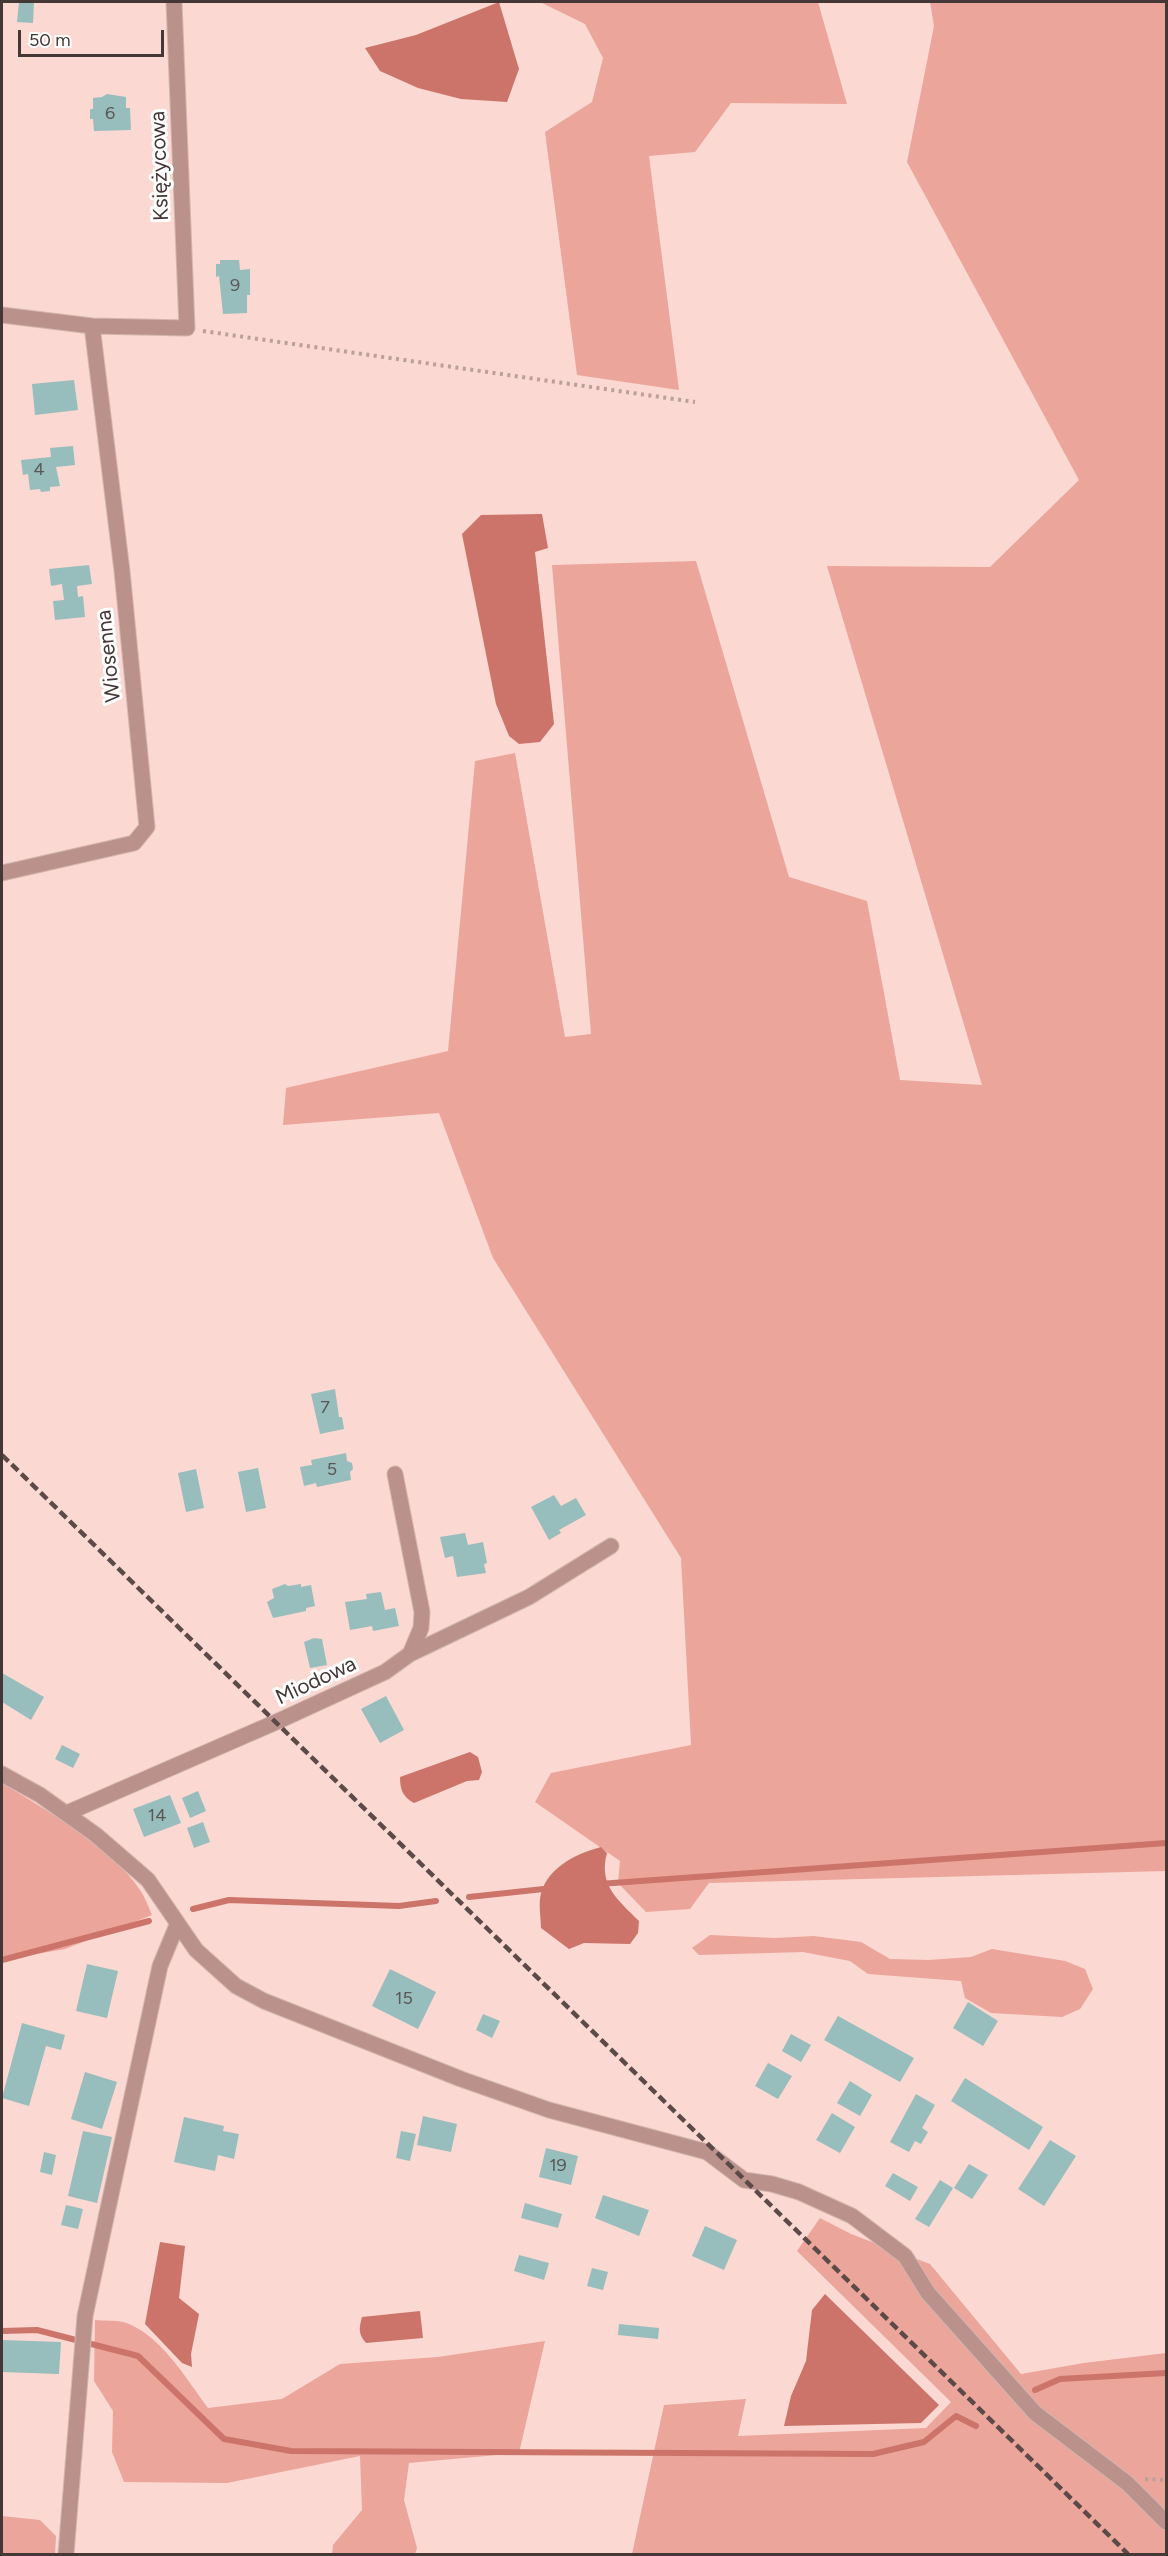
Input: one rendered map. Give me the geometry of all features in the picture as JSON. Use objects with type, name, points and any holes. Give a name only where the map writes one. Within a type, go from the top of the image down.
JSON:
[{"type":"street","name":"Księżycowa","points":[[174,2],[187,328]]},
{"type":"street","points":[[2,315],[92,326],[187,328]]},
{"type":"street","name":"Wiosenna","points":[[2,873],[134,843],[147,827],[122,571],[92,326]]},
{"type":"street","points":[[395,1474],[422,1612],[421,1628],[410,1653]]},
{"type":"street","name":"Miodowa","points":[[66,1813],[385,1672],[410,1653],[529,1597],[611,1546]]},
{"type":"street","points":[[2,1774],[40,1795],[96,1834],[148,1880],[196,1950],[236,1986],[264,2001],[461,2079],[549,2110],[707,2152],[744,2180],[772,2184],[800,2192],[852,2216],[905,2256],[928,2293],[1035,2413],[1127,2483],[1167,2522]]},
{"type":"street","points":[[66,2554],[86,2316],[160,1966],[177,1925]]},
{"type":"path","points":[[187,328],[695,402]]},
{"type":"shaded area","points":[[499,2],[519,69],[507,102],[461,99],[418,88],[380,71],[365,48],[416,35]]},
{"type":"shaded area","points":[[540,2],[818,2],[847,104],[731,103],[695,152],[649,156],[679,390],[577,375],[545,132],[592,102],[603,58],[585,24]]},
{"type":"shaded area","points":[[930,2],[1166,2],[1166,1871],[709,1883],[690,1909],[646,1912],[618,1883],[620,1861],[535,1802],[551,1773],[691,1745],[681,1558],[493,1258],[439,1113],[283,1125],[286,1088],[448,1051],[475,761],[515,753],[565,1037],[591,1034],[552,565],[696,561],[789,877],[867,901],[900,1080],[982,1085],[827,566],[990,567],[1079,480],[907,162],[934,26]]},
{"type":"shaded area","points":[[542,514],[548,548],[535,552],[554,724],[540,742],[519,744],[509,736],[496,704],[462,534],[481,515]]},
{"type":"shaded area","points":[[470,1752],[478,1757],[482,1772],[479,1780],[467,1781],[414,1803],[405,1796],[400,1777]]},
{"type":"shaded area","points":[[2,1783],[77,1831],[114,1860],[140,1890],[152,1915],[65,1949],[2,1960]]},
{"type":"shaded area","points":[[601,1847],[607,1853],[605,1874],[608,1883],[617,1899],[639,1921],[638,1933],[630,1944],[584,1943],[569,1949],[541,1928],[540,1899],[543,1888],[554,1871],[562,1864]]},
{"type":"shaded area","points":[[710,1935],[775,1938],[814,1936],[861,1942],[890,1959],[929,1960],[971,1957],[992,1949],[1065,1961],[1085,1969],[1093,1989],[1080,2009],[1062,2017],[991,2013],[965,1998],[961,1981],[868,1974],[850,1961],[803,1952],[699,1955],[692,1948]]},
{"type":"shaded area","points":[[820,2218],[851,2234],[930,2264],[1021,2374],[1084,2363],[1166,2353],[1166,2554],[632,2554],[664,2405],[746,2399],[738,2436],[926,2428],[951,2402],[797,2251]]},
{"type":"shaded area","points":[[160,2242],[185,2246],[179,2298],[199,2314],[191,2354],[192,2367],[182,2363],[145,2324]]},
{"type":"shaded area","points":[[825,2294],[939,2405],[921,2423],[784,2426],[791,2396],[806,2361],[812,2310]]},
{"type":"shaded area","points":[[420,2311],[423,2338],[366,2343],[360,2334],[362,2317]]},
{"type":"shaded area","points":[[95,2320],[123,2322],[149,2336],[171,2358],[208,2408],[282,2399],[340,2364],[438,2357],[545,2341],[519,2453],[409,2463],[404,2500],[417,2548],[415,2554],[332,2554],[333,2545],[362,2510],[360,2456],[227,2483],[124,2482],[112,2452],[113,2411],[94,2381]]},
{"type":"shaded area","points":[[2,2516],[40,2520],[56,2536],[55,2554],[2,2554]]},
{"type":"building","points":[[19,2],[34,2],[33,23],[17,22]]},
{"type":"building","points":[[107,94],[126,97],[126,108],[130,108],[131,130],[94,131],[93,119],[90,119],[93,98]]},
{"type":"building","points":[[220,260],[239,260],[240,270],[250,269],[247,313],[223,314],[219,276],[216,277],[216,264],[220,264]]},
{"type":"building","points":[[74,380],[78,410],[35,415],[32,384]]},
{"type":"building","points":[[73,446],[75,465],[56,467],[60,486],[50,487],[50,491],[30,490],[28,474],[23,475],[21,460],[51,457],[50,448]]},
{"type":"building","points":[[89,565],[92,584],[77,586],[78,597],[83,596],[85,617],[55,620],[53,601],[64,600],[62,584],[51,586],[49,569]]},
{"type":"building","points":[[335,1389],[339,1417],[342,1417],[344,1429],[320,1434],[311,1394]]},
{"type":"building","points":[[346,1453],[347,1461],[352,1463],[351,1480],[317,1487],[316,1483],[304,1486],[300,1467],[312,1465],[311,1460]]},
{"type":"building","points":[[258,1468],[266,1508],[246,1512],[238,1472]]},
{"type":"building","points":[[196,1469],[204,1508],[186,1512],[178,1473]]},
{"type":"building","points":[[554,1495],[561,1506],[576,1498],[586,1515],[559,1530],[561,1533],[549,1540],[531,1507]]},
{"type":"building","points":[[465,1533],[468,1545],[483,1542],[487,1563],[484,1564],[486,1573],[457,1577],[453,1556],[445,1558],[440,1537]]},
{"type":"building","points":[[285,1584],[288,1586],[301,1584],[301,1587],[311,1585],[315,1606],[306,1608],[306,1611],[273,1618],[267,1602],[274,1598],[272,1589]]},
{"type":"building","points":[[381,1592],[385,1610],[395,1608],[399,1626],[373,1631],[372,1626],[350,1630],[345,1602],[367,1599],[366,1594]]},
{"type":"building","points":[[314,1638],[322,1639],[327,1665],[310,1668],[304,1642]]},
{"type":"building","points":[[2,1673],[44,1697],[31,1720],[2,1702]]},
{"type":"building","points":[[386,1696],[404,1730],[380,1743],[361,1709]]},
{"type":"building","points":[[62,1745],[80,1754],[73,1768],[55,1759]]},
{"type":"building","points":[[198,1791],[206,1811],[190,1818],[182,1798]]},
{"type":"building","points":[[170,1795],[181,1823],[144,1837],[133,1809]]},
{"type":"building","points":[[203,1822],[210,1842],[194,1848],[187,1828]]},
{"type":"building","points":[[87,1964],[118,1971],[107,2018],[76,2011]]},
{"type":"building","points":[[390,1969],[436,1992],[418,2029],[372,2006]]},
{"type":"building","points":[[968,2002],[998,2021],[983,2046],[953,2028]]},
{"type":"building","points":[[483,2014],[500,2021],[492,2038],[476,2030]]},
{"type":"building","points":[[838,2016],[914,2058],[900,2082],[824,2040]]},
{"type":"building","points":[[22,2023],[65,2035],[61,2050],[46,2046],[29,2106],[2,2098]]},
{"type":"building","points":[[791,2034],[811,2045],[801,2062],[782,2051]]},
{"type":"building","points":[[768,2063],[792,2076],[778,2099],[755,2086]]},
{"type":"building","points":[[85,2072],[117,2082],[102,2129],[71,2119]]},
{"type":"building","points":[[965,2078],[1043,2127],[1029,2150],[951,2101]]},
{"type":"building","points":[[850,2081],[872,2095],[860,2116],[837,2103]]},
{"type":"building","points":[[916,2094],[935,2105],[922,2128],[928,2132],[921,2144],[915,2141],[909,2152],[890,2142]]},
{"type":"building","points":[[832,2113],[855,2127],[840,2153],[816,2140]]},
{"type":"building","points":[[423,2116],[457,2124],[451,2152],[417,2145]]},
{"type":"building","points":[[184,2117],[224,2126],[223,2131],[239,2134],[234,2159],[218,2155],[215,2171],[174,2162]]},
{"type":"building","points":[[83,2131],[112,2137],[97,2203],[68,2196]]},
{"type":"building","points":[[401,2131],[416,2134],[410,2161],[396,2158]]},
{"type":"building","points":[[1050,2140],[1076,2156],[1044,2206],[1018,2189]]},
{"type":"building","points":[[546,2148],[578,2156],[571,2185],[539,2177]]},
{"type":"building","points":[[44,2152],[56,2155],[52,2175],[40,2172]]},
{"type":"building","points":[[969,2164],[988,2175],[972,2199],[954,2188]]},
{"type":"building","points":[[893,2173],[918,2187],[910,2201],[885,2186]]},
{"type":"building","points":[[940,2180],[953,2188],[929,2227],[915,2219]]},
{"type":"building","points":[[603,2195],[649,2210],[639,2236],[595,2218]]},
{"type":"building","points":[[525,2203],[562,2214],[558,2228],[521,2218]]},
{"type":"building","points":[[66,2205],[83,2209],[78,2229],[61,2225]]},
{"type":"building","points":[[705,2226],[737,2240],[724,2270],[692,2256]]},
{"type":"building","points":[[519,2255],[549,2263],[544,2280],[514,2271]]},
{"type":"building","points":[[592,2268],[608,2272],[603,2290],[587,2286]]},
{"type":"building","points":[[619,2324],[659,2328],[658,2339],[618,2335]]},
{"type":"building","points":[[2,2340],[61,2342],[59,2374],[2,2372]]},
{"type":"waterway","points":[[599,1884],[1166,1843]]},
{"type":"waterway","points":[[469,1897],[553,1888]]},
{"type":"waterway","points":[[193,1909],[229,1900],[399,1906],[436,1901]]},
{"type":"waterway","points":[[2,1960],[149,1921]]},
{"type":"waterway","points":[[2,2331],[37,2330],[138,2356],[224,2439],[291,2451],[873,2454],[924,2442],[956,2416],[976,2426]]},
{"type":"waterway","points":[[1035,2390],[1060,2379],[1166,2373]]},
{"type":"railway","points":[[2,1455],[1128,2554]]}]
